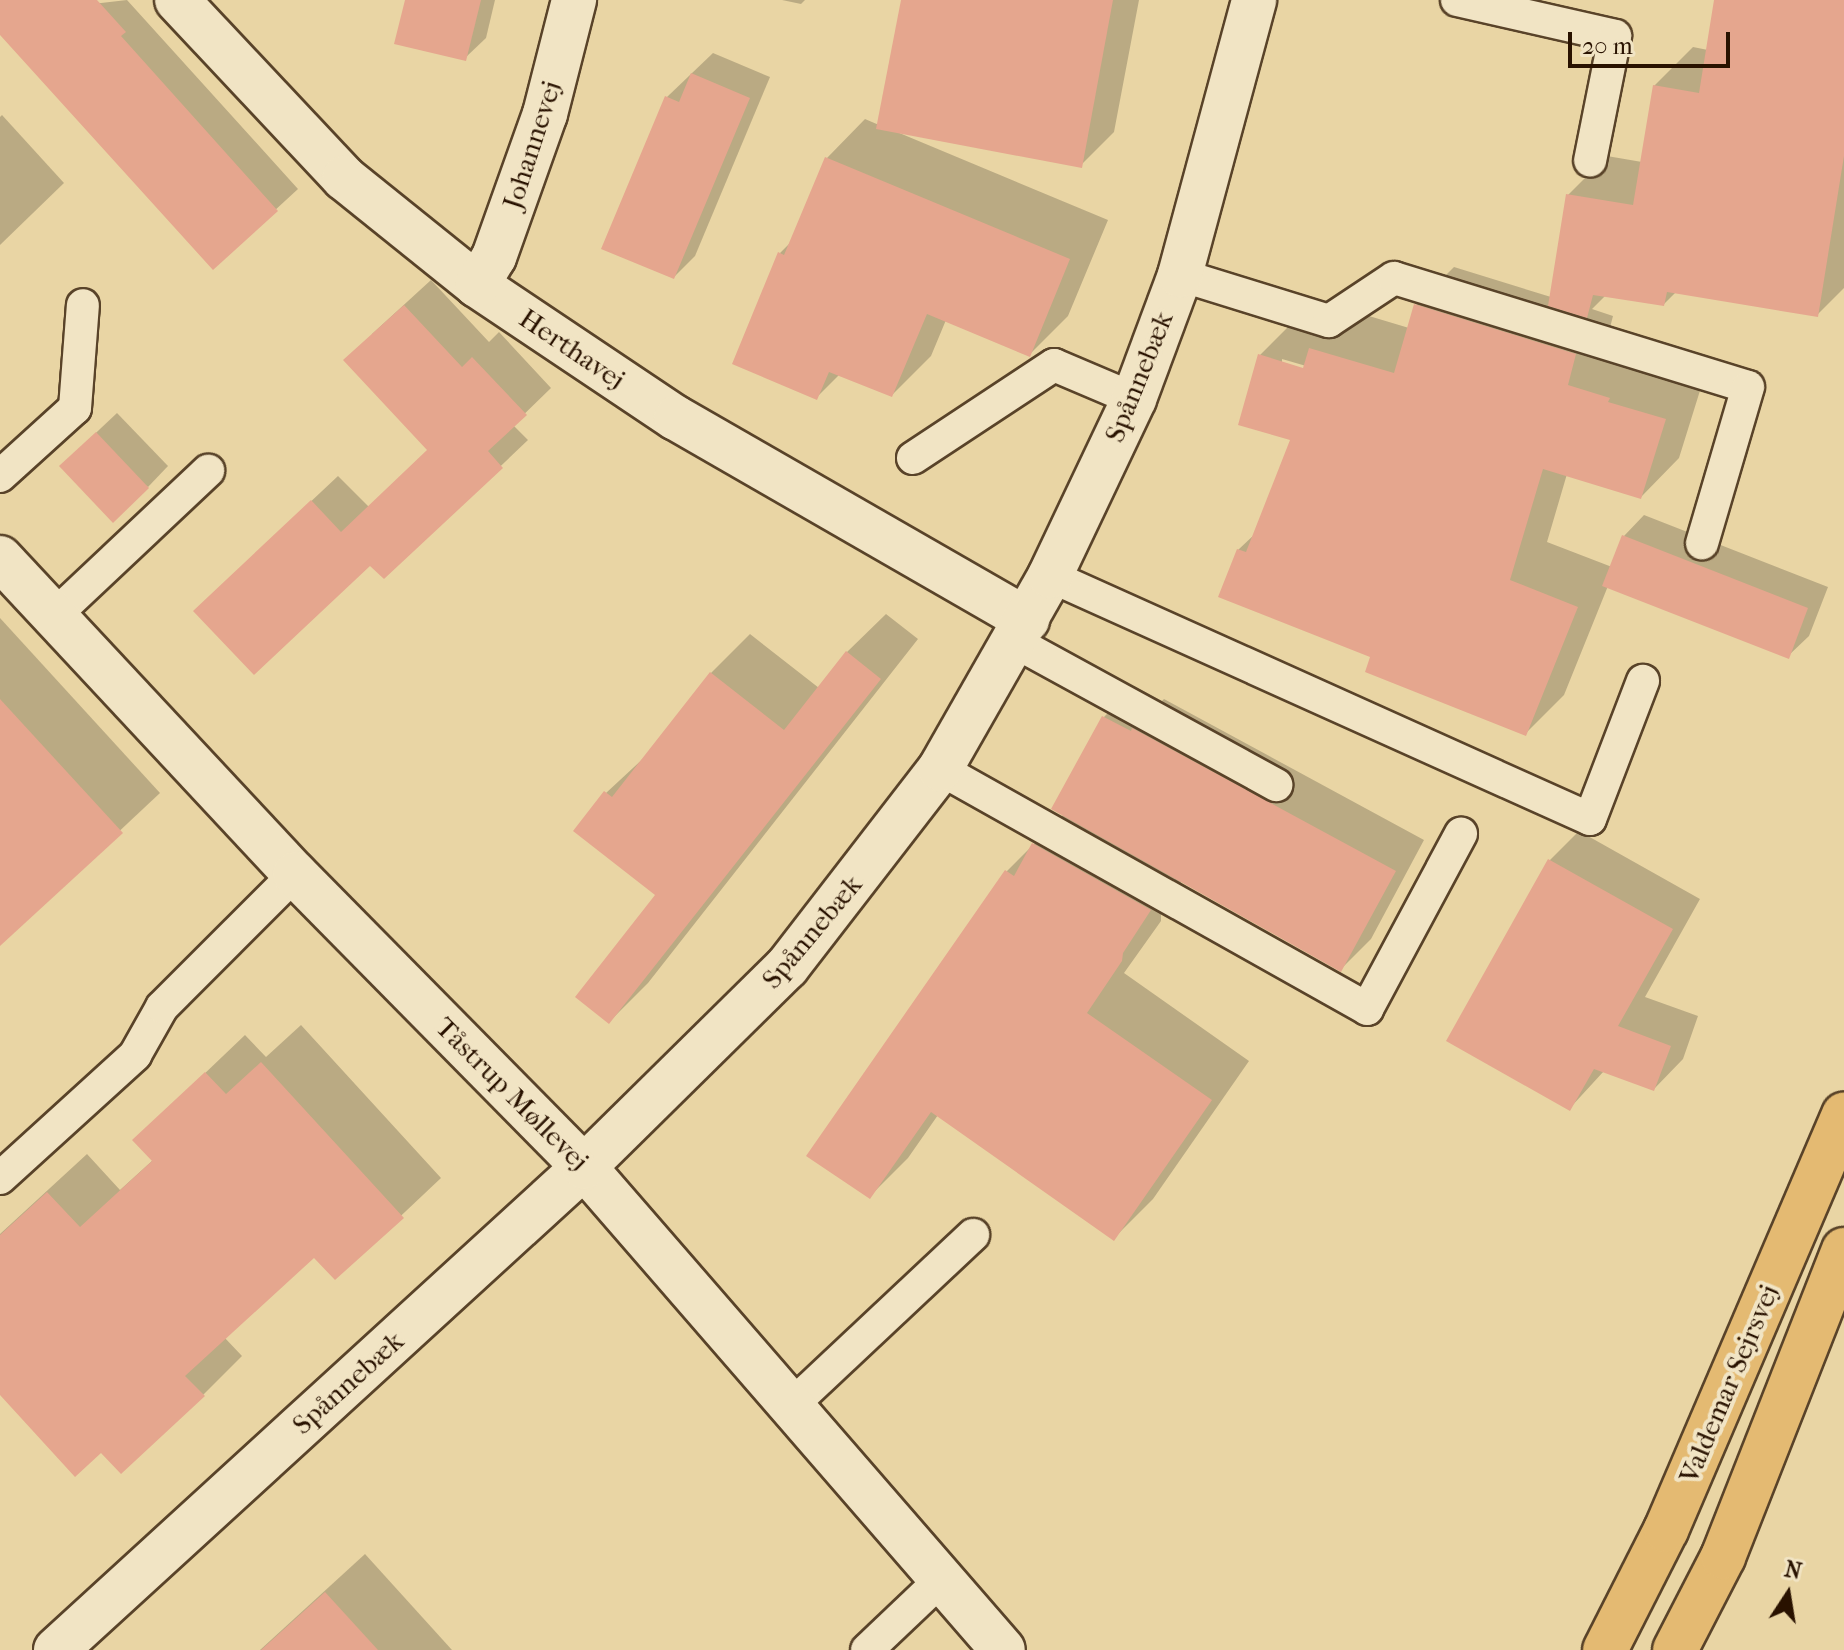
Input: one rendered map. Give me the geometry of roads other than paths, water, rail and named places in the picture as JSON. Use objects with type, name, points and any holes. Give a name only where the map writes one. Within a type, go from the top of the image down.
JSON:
[{"type":"main road","name":"Valdemar Sejrsvej","points":[[1605,1650],[1666,1530],[1844,1114]]},
{"type":"main road","name":"Valdemar Sejrsvej","points":[[1675,1650],[1723,1557],[1844,1250]]},
{"type":"street","name":"Herthavej","points":[[177,0],[344,178],[477,285],[676,418],[1021,631]]},
{"type":"street","name":"Johannevej","points":[[477,285],[494,257],[545,114],[574,0]]},
{"type":"street","name":"Spånnebæk","points":[[56,1650],[584,1167],[787,967],[940,769],[1050,576],[1134,399],[1180,275],[1254,0]]},
{"type":"street","name":"Tåstrup Møllevej","points":[[2,563],[295,874],[584,1167],[1003,1650]]},
{"type":"lane","points":[[1457,0],[1615,36],[1590,161]]},
{"type":"lane","points":[[1180,275],[1329,321],[1394,278],[1748,387],[1702,543]]},
{"type":"lane","points":[[0,476],[75,408],[83,305]]},
{"type":"lane","points":[[913,458],[1054,365],[1134,399]]},
{"type":"lane","points":[[54,616],[208,471]]},
{"type":"lane","points":[[1050,576],[1590,819],[1643,681]]},
{"type":"lane","points":[[1021,631],[1276,785]]},
{"type":"lane","points":[[940,769],[1367,1009],[1461,834]]},
{"type":"lane","points":[[0,1178],[135,1055],[162,1007],[295,874]]},
{"type":"lane","points":[[791,1406],[973,1235]]},
{"type":"lane","points":[[867,1650],[943,1578]]}]
